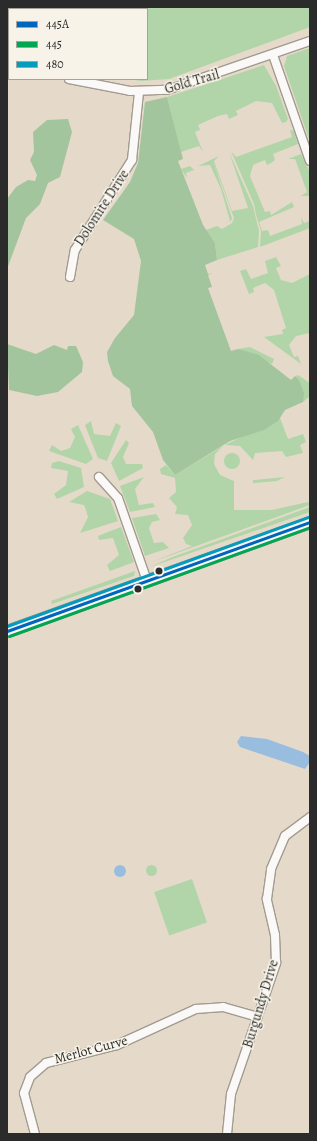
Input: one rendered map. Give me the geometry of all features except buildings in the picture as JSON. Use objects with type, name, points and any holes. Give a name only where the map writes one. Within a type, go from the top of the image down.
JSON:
[{"type":"street","name":"Gold Trail","points":[[74,80],[139,92],[177,88],[310,41]]},
{"type":"street","points":[[272,54],[310,161]]},
{"type":"street","name":"Dolomite Drive","points":[[70,277],[75,250],[132,160],[139,92]]},
{"type":"street","points":[[100,477],[118,498],[147,581]]},
{"type":"street","points":[[7,631],[310,522]]},
{"type":"street","name":"Burgundy Drive","points":[[227,1134],[230,1098],[276,963],[276,935],[267,899],[271,869],[282,840],[310,817]]},
{"type":"street","name":"Merlot Curve","points":[[35,1134],[24,1093],[30,1076],[46,1063],[126,1042],[188,1011],[223,1007],[258,1017]]},
{"type":"green space","points":[[86,7],[134,7],[110,8]]},
{"type":"green space","points":[[94,7],[310,7],[310,27],[169,79],[141,81],[134,80],[148,80],[148,8]]},
{"type":"green space","points":[[310,48],[310,142],[284,66],[287,56]]},
{"type":"green space","points":[[264,65],[276,86],[288,119],[286,122],[282,123],[272,103],[256,101],[236,111],[238,115],[229,119],[227,114],[218,116],[198,125],[200,130],[195,132],[203,152],[199,146],[181,152],[167,97]]},
{"type":"green space","points":[[167,97],[183,159],[178,161],[203,225],[215,243],[217,260],[205,265],[208,274],[212,273],[208,275],[212,287],[208,288],[231,351],[238,349],[259,355],[291,380],[295,376],[299,380],[304,393],[303,402],[285,410],[278,421],[264,430],[230,441],[175,475],[163,460],[153,432],[132,406],[130,389],[113,376],[108,361],[107,352],[115,338],[134,315],[141,261],[134,239],[103,220],[130,182],[138,163],[145,102]]},
{"type":"green space","points":[[68,119],[72,132],[60,177],[48,183],[40,204],[26,218],[7,269],[7,199],[16,187],[28,180],[35,181],[37,175],[30,160],[34,152],[33,132],[47,120]]},
{"type":"green space","points":[[290,130],[294,131],[298,144],[273,154],[275,160],[267,165],[265,160],[253,165],[250,176],[265,212],[270,211],[271,215],[292,202],[294,207],[259,222],[262,231],[268,230],[270,236],[302,224],[301,217],[304,223],[310,221],[310,228],[260,247],[261,231],[254,204],[231,151],[236,157],[292,137]]},
{"type":"green space","points":[[229,152],[253,206],[259,231],[258,247],[217,260],[215,243],[206,230],[217,226],[222,229],[232,223],[234,218],[213,161],[232,218],[231,221],[220,225],[230,221],[221,189],[210,165],[198,166],[219,156],[214,161],[232,211],[248,208]]},
{"type":"green space","points":[[301,154],[310,172],[310,196],[301,196],[307,192],[295,159],[288,159]]},
{"type":"green space","points":[[190,166],[194,170],[186,173],[187,178],[181,169]]},
{"type":"green space","points":[[276,257],[281,266],[276,268],[281,280],[292,283],[310,274],[310,333],[296,336],[289,345],[294,357],[298,356],[301,364],[264,337],[283,334],[282,330],[286,328],[274,290],[265,283],[253,288],[254,292],[249,294],[240,271],[246,269],[251,279],[268,273],[265,261]]},
{"type":"green space","points":[[7,344],[36,354],[54,345],[67,350],[68,346],[76,346],[83,362],[82,372],[58,392],[37,396],[9,390]]},
{"type":"green space","points":[[250,347],[274,359],[272,364],[238,349]]},
{"type":"green space","points":[[298,375],[310,383],[310,396],[303,402],[299,380],[295,376]]},
{"type":"green space","points":[[280,418],[288,439],[303,434],[306,442],[300,445],[303,453],[286,457],[282,451],[255,453],[253,460],[240,446],[225,445]]},
{"type":"green space","points":[[91,421],[94,434],[110,436],[116,423],[121,426],[107,461],[98,458],[90,438],[85,425]]},
{"type":"green space","points":[[78,425],[93,459],[86,464],[49,451],[52,445],[61,451],[70,448],[75,437],[71,429]]},
{"type":"green space","points":[[126,440],[129,443],[123,457],[126,464],[142,464],[143,468],[119,481],[111,463]]},
{"type":"green space","points":[[223,446],[215,454],[214,464],[220,475],[234,481],[234,510],[272,510],[308,502],[310,505],[149,563],[192,546],[186,544],[183,538],[192,525],[188,515],[175,514],[177,507],[169,498],[176,492],[175,478],[161,474],[160,469],[166,465],[175,475]]},
{"type":"green space","points":[[232,453],[238,455],[240,461],[238,467],[232,469],[226,467],[224,461],[226,455]]},
{"type":"green space","points":[[59,461],[81,468],[84,487],[57,499],[54,494],[66,485],[68,471],[51,468],[52,463]]},
{"type":"green space","points":[[144,477],[135,489],[139,505],[153,503],[155,507],[130,512],[120,486]]},
{"type":"green space","points":[[285,477],[277,481],[253,483],[253,480]]},
{"type":"green space","points":[[87,491],[110,499],[118,521],[80,533],[88,517],[86,510],[84,505],[69,502]]},
{"type":"green space","points":[[310,507],[310,512],[150,567],[170,558]]},
{"type":"green space","points":[[156,514],[160,520],[152,522],[149,528],[154,543],[163,542],[169,548],[145,556],[132,518]]},
{"type":"green space","points":[[121,527],[134,562],[110,571],[107,565],[119,555],[113,538],[99,540],[98,536]]},
{"type":"green space","points":[[135,571],[134,576],[52,604],[51,601]]},
{"type":"green space","points":[[151,864],[155,866],[157,870],[155,874],[151,876],[147,874],[145,870],[147,866]]},
{"type":"green space","points":[[192,879],[207,922],[169,936],[154,892]]},
{"type":"water","points":[[241,736],[267,739],[303,752],[310,756],[310,762],[305,769],[240,747],[237,742]]},
{"type":"water","points":[[118,865],[122,865],[126,871],[122,877],[118,877],[114,873],[114,869]]},
{"type":"transit line","name":"480","points":[[7,626],[308,517]]},
{"type":"transit line","name":"445A","points":[[7,631],[310,522]]},
{"type":"transit line","name":"445","points":[[9,636],[310,527]]}]
